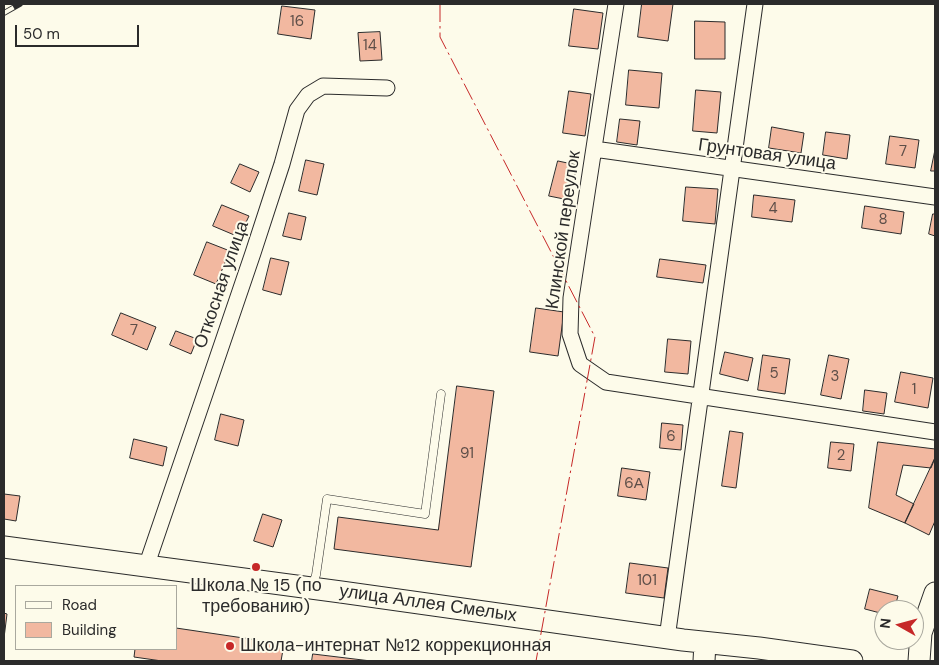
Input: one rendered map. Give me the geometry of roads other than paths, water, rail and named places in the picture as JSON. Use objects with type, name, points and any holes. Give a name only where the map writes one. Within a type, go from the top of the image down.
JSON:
[{"type":"main road","name":"улица Аллея Смелых","points":[[4,548],[312,588],[667,638],[705,652],[759,648],[852,661]]},
{"type":"main road","points":[[919,661],[920,633],[935,593]]},
{"type":"street","name":"Клинской переулок","points":[[616,4],[570,298],[570,334],[580,364],[606,382],[935,432]]},
{"type":"street","points":[[667,638],[755,4]]},
{"type":"street","name":"Откосная улица","points":[[146,567],[262,226],[297,110],[308,95],[322,86],[387,88]]},
{"type":"street","name":"Грунтовая улица","points":[[594,149],[935,197]]},
{"type":"lane","points":[[312,588],[316,575],[327,499],[425,514],[441,394]]},
{"type":"railway","points":[[4,13],[20,4]]},
{"type":"place","name":"Школа № 15 (по требованию)","points":[[256,567]]},
{"type":"place","name":"Школа-интернат №12 коррекционная","points":[[230,646]]}]
